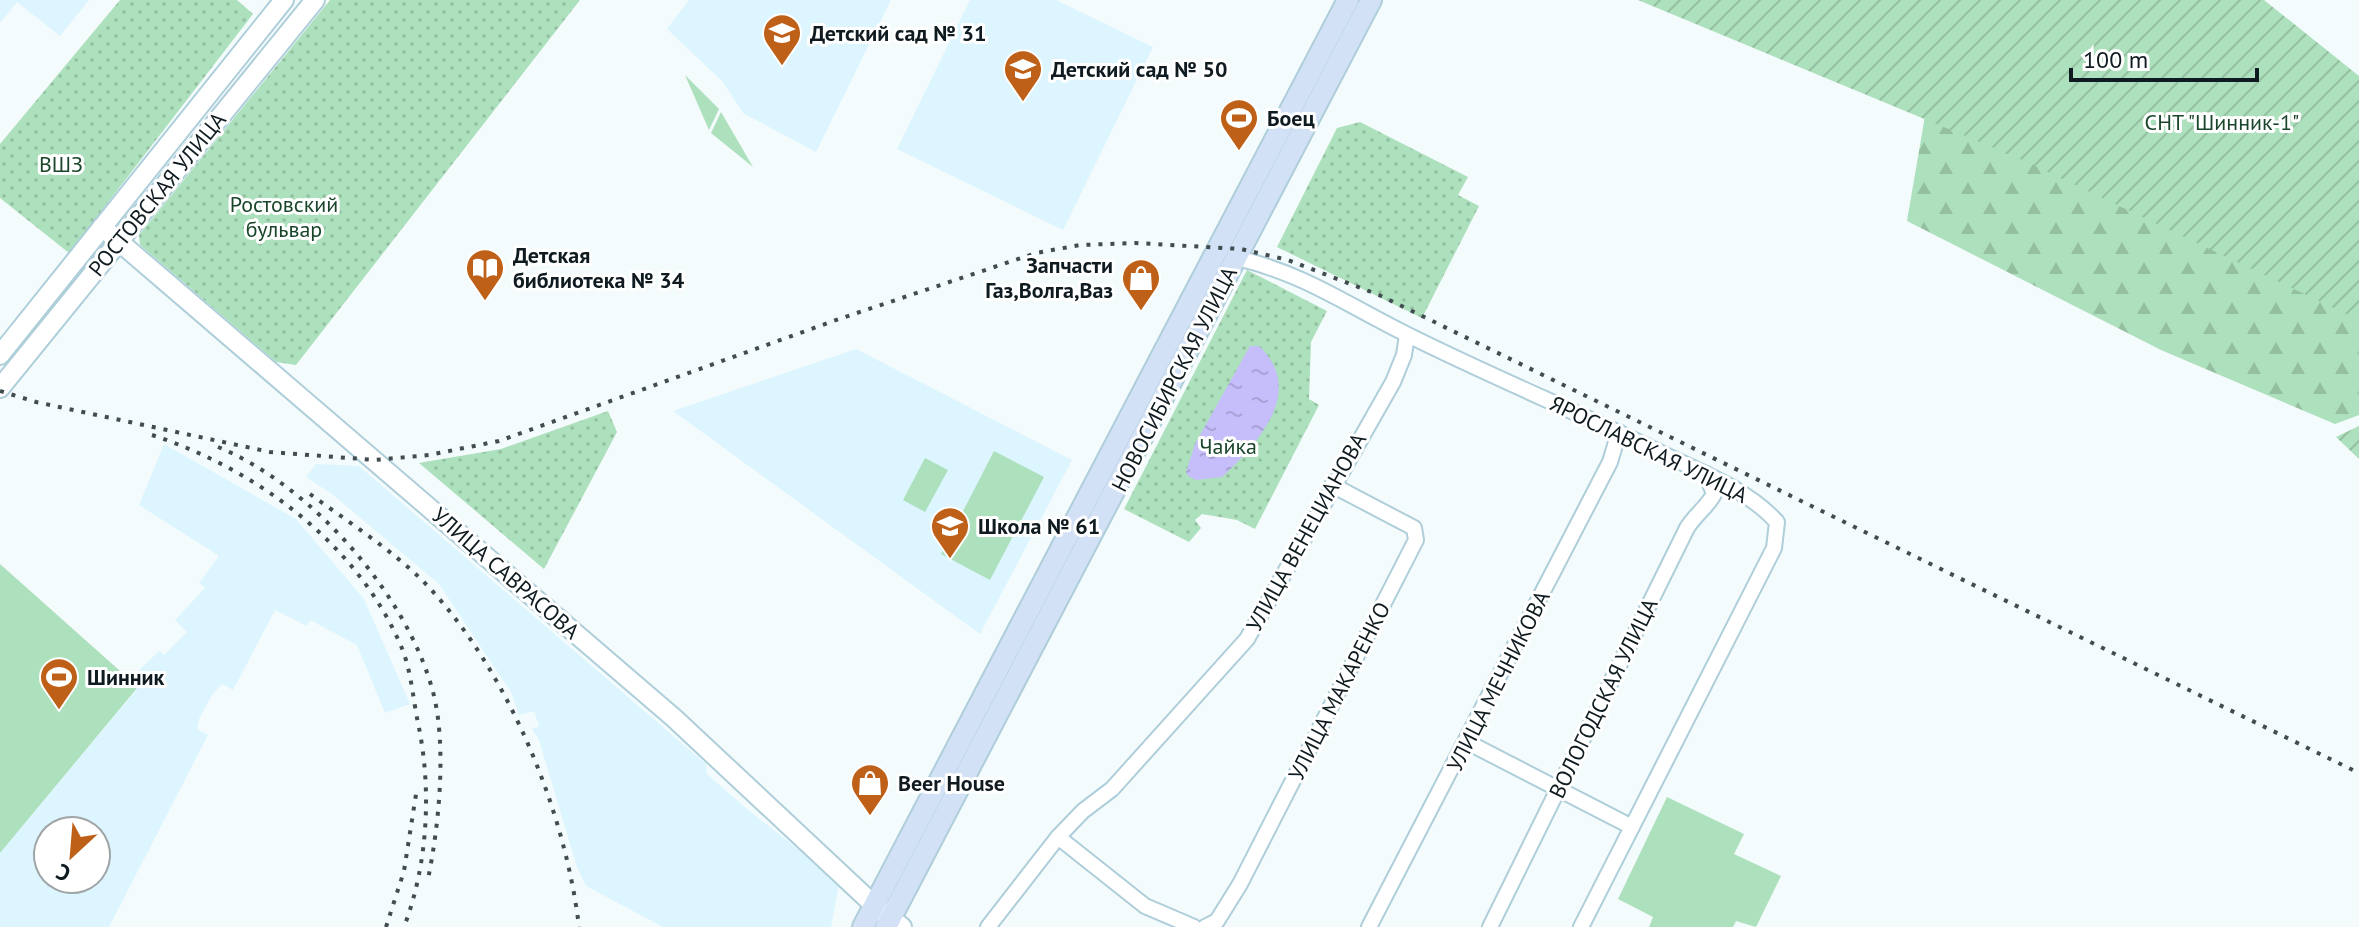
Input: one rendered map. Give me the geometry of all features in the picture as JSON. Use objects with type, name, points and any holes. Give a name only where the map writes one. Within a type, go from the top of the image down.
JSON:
[{"type":"main road","name":"НОВОСИБИРСКАЯ УЛИЦА","points":[[888,919],[1348,0]]},
{"type":"main road","name":"НОВОСИБИРСКАЯ УЛИЦА","points":[[863,927],[888,919],[1371,0]]},
{"type":"street","name":"РОСТОВСКАЯ УЛИЦА","points":[[0,355],[284,0]]},
{"type":"street","name":"РОСТОВСКАЯ УЛИЦА","points":[[0,388],[315,0]]},
{"type":"street","name":"УЛИЦА САВРАСОВА","points":[[102,227],[674,718],[888,919]]},
{"type":"street","name":"ЯРОСЛАВСКАЯ УЛИЦА","points":[[1237,258],[1275,267],[1311,282],[1407,335],[1706,474],[1762,505],[1777,522],[1774,548],[1581,927]]},
{"type":"street","name":"УЛИЦА ВЕНЕЦИАНОВА","points":[[988,927],[1058,837],[1083,811],[1112,789],[1247,639],[1393,382],[1404,355],[1407,335]]},
{"type":"street","name":"УЛИЦА МЕЧНИКОВА","points":[[1369,927],[1610,462],[1619,432]]},
{"type":"street","name":"ВОЛОГОДСКАЯ УЛИЦА","points":[[1490,927],[1687,528],[1698,509],[1714,494],[1706,474]]},
{"type":"street","name":"УЛИЦА МАКАРЕНКО","points":[[1205,927],[1217,921],[1240,884],[1416,540],[1414,528],[1332,485]]},
{"type":"street","points":[[1467,742],[1632,827]]},
{"type":"street","points":[[1058,837],[1145,906],[1194,927]]},
{"type":"shaded area","points":[[0,0],[89,0],[60,36],[17,2],[0,23]]},
{"type":"shaded area","name":"Детский сад № 31","points":[[689,0],[891,0],[816,152],[743,113],[723,82],[667,29]]},
{"type":"shaded area","name":"Детский сад № 50","points":[[970,0],[1056,0],[1153,47],[1063,230],[897,149]]},
{"type":"shaded area","name":"Школа № 61","points":[[856,349],[1072,460],[980,634],[673,411]]},
{"type":"shaded area","points":[[164,444],[296,519],[364,599],[410,704],[385,713],[357,645],[310,620],[307,626],[275,610],[233,690],[222,684],[199,719],[197,729],[208,735],[109,927],[0,927],[0,853],[138,688],[130,679],[159,651],[164,655],[187,632],[175,620],[205,588],[199,583],[219,556],[139,505]]},
{"type":"shaded area","points":[[316,464],[359,466],[706,764],[707,774],[742,805],[833,877],[839,885],[831,927],[663,927],[586,886],[577,867],[539,740],[532,729],[539,726],[534,711],[519,715],[511,692],[439,584],[332,494],[306,477]]},
{"type":"green space","name":"ВШЗ","points":[[120,0],[237,0],[253,14],[69,253],[0,198],[0,144]]},
{"type":"green space","name":"Ростовский бульвар","points":[[330,0],[580,0],[296,365],[276,362],[140,245],[139,235]]},
{"type":"green space","name":"СНТ \"Шинник-1\"","points":[[1638,0],[2264,0],[2359,76],[2359,320],[2016,157]]},
{"type":"green space","points":[[685,75],[719,109],[709,130]]},
{"type":"green space","points":[[1926,110],[2359,312],[2359,415],[2335,424],[2161,350],[1907,221]]},
{"type":"green space","points":[[721,112],[753,167],[711,133]]},
{"type":"green space","points":[[1360,122],[1468,177],[1458,195],[1479,206],[1422,318],[1277,247],[1337,128]]},
{"type":"green space","name":"Чайка","points":[[1247,270],[1327,311],[1311,342],[1309,399],[1319,405],[1255,529],[1237,520],[1202,514],[1195,520],[1201,528],[1189,542],[1124,509]]},
{"type":"green space","points":[[608,411],[617,432],[544,569],[419,463],[501,449]]},
{"type":"green space","points":[[2359,426],[2359,459],[2336,437]]},
{"type":"green space","points":[[994,451],[1044,477],[990,580],[941,554]]},
{"type":"green space","points":[[925,458],[948,470],[925,512],[903,500]]},
{"type":"green space","name":"Шинник","points":[[0,564],[138,687],[0,853]]},
{"type":"green space","points":[[1667,797],[1744,834],[1734,854],[1781,876],[1756,927],[1736,921],[1733,927],[1649,927],[1653,917],[1618,899]]},
{"type":"water","points":[[1250,346],[1259,346],[1272,363],[1278,381],[1278,398],[1272,415],[1250,448],[1222,477],[1196,480],[1186,472],[1195,444]]},
{"type":"railway","points":[[0,391],[36,402],[270,452],[375,460],[429,455],[499,441],[839,319],[1036,253],[1080,245],[1136,243],[1241,249],[1288,260],[1379,295],[2359,773]]},
{"type":"railway","points":[[152,435],[229,468],[299,515],[358,574],[382,609],[401,646],[422,748],[426,800],[423,852],[404,927]]},
{"type":"railway","points":[[218,447],[253,464],[320,515],[378,581],[402,618],[420,655],[433,692],[440,736],[438,811],[428,879]]},
{"type":"railway","points":[[310,494],[382,546],[422,580],[480,654],[527,741],[545,788],[572,881],[579,927]]},
{"type":"railway","points":[[386,927],[404,871],[417,788]]},
{"type":"place","name":"Детский сад № 31","points":[[782,67]]},
{"type":"place","name":"Детский сад № 50","points":[[1023,103]]},
{"type":"place","name":"Боец","points":[[1239,152]]},
{"type":"place","name":"Детская библиотека № 34","points":[[485,302]]},
{"type":"place","name":"Запчасти Газ,Волга,Ваз","points":[[1141,312]]},
{"type":"place","name":"Школа № 61","points":[[950,560]]},
{"type":"place","name":"Шинник","points":[[59,711]]},
{"type":"place","name":"Beer House","points":[[870,817]]}]
